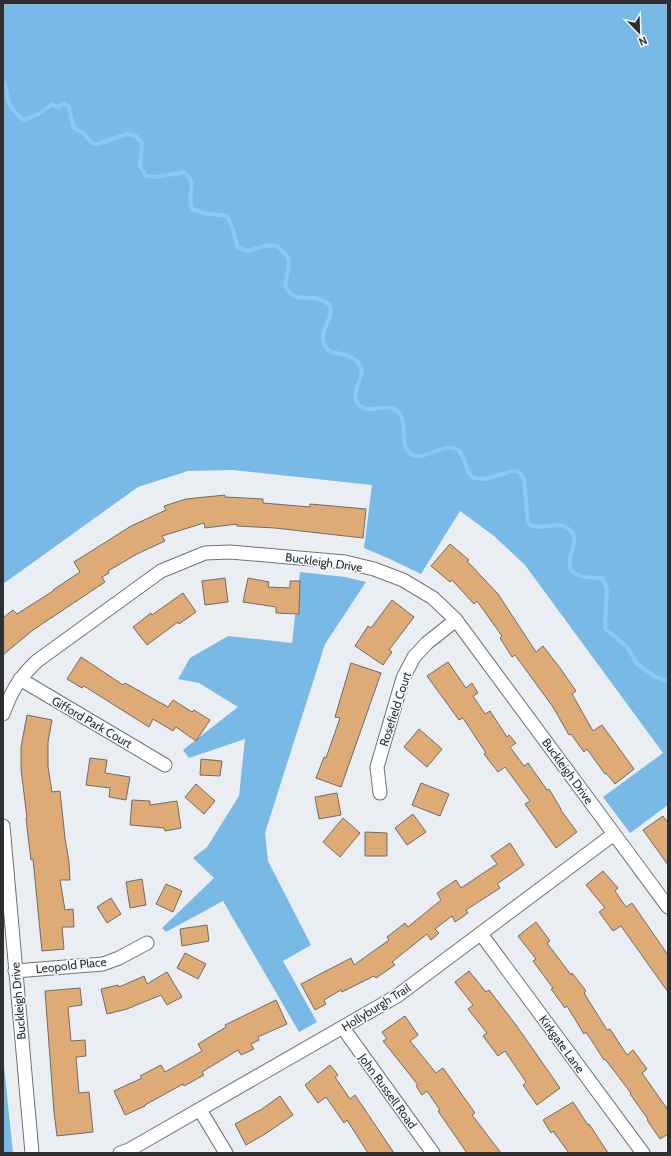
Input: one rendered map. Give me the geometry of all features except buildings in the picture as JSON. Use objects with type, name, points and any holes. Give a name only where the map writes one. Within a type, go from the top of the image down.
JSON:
[{"type":"street","name":"Buckleigh Drive","points":[[3,714],[10,696],[20,679],[37,662],[161,571],[205,553],[230,552],[313,558],[344,562],[374,569],[403,580],[433,598],[456,620],[668,907]]},
{"type":"street","name":"Rosefield Court","points":[[380,793],[376,767],[404,678],[418,652],[456,620]]},
{"type":"street","name":"Gifford Park Court","points":[[20,679],[165,765]]},
{"type":"street","name":"Buckleigh Drive","points":[[3,826],[5,882],[16,971],[32,1153]]},
{"type":"street","name":"Hollyburgh Trail","points":[[120,1153],[130,1150],[397,996],[614,834]]},
{"type":"street","name":"Kirkgate Lane","points":[[481,934],[642,1153]]},
{"type":"street","name":"Leopold Place","points":[[16,971],[103,964],[119,958],[147,943]]},
{"type":"street","name":"John Russell Road","points":[[343,1028],[433,1153]]},
{"type":"street","points":[[200,1110],[226,1153]]},
{"type":"shaded area","points":[[3,3],[668,3],[668,805],[630,833],[603,797],[663,753],[525,565],[494,536],[460,511],[421,574],[364,548],[372,485],[233,470],[188,471],[138,487],[3,584]]},
{"type":"shaded area","points":[[300,572],[345,577],[366,582],[325,644],[265,833],[268,861],[311,945],[283,961],[317,1022],[299,1032],[223,901],[166,932],[162,928],[214,878],[193,858],[207,847],[239,796],[245,739],[189,758],[183,750],[238,707],[199,683],[178,679],[190,658],[228,636],[292,643]]},
{"type":"shaded area","points":[[3,1056],[13,1153],[3,1153]]},
{"type":"waterway","points":[[3,82],[10,106],[16,114],[24,120],[39,114],[52,104],[58,107],[64,103],[69,107],[73,127],[84,134],[92,143],[98,144],[127,134],[136,136],[142,143],[140,166],[146,176],[157,177],[184,172],[191,181],[192,185],[190,198],[192,209],[203,213],[227,216],[233,229],[238,248],[248,251],[268,245],[277,246],[288,257],[289,264],[285,286],[289,292],[300,298],[320,299],[330,305],[331,310],[329,320],[323,332],[323,342],[330,352],[349,356],[358,362],[361,368],[356,393],[356,399],[359,405],[367,409],[385,407],[394,409],[399,413],[402,419],[405,445],[407,451],[412,455],[423,456],[442,449],[454,448],[461,453],[468,471],[473,478],[485,479],[513,471],[519,472],[524,479],[528,523],[537,527],[560,525],[571,531],[574,536],[570,560],[572,571],[584,577],[602,578],[607,589],[605,628],[628,648],[637,664],[654,676],[668,682]]}]
